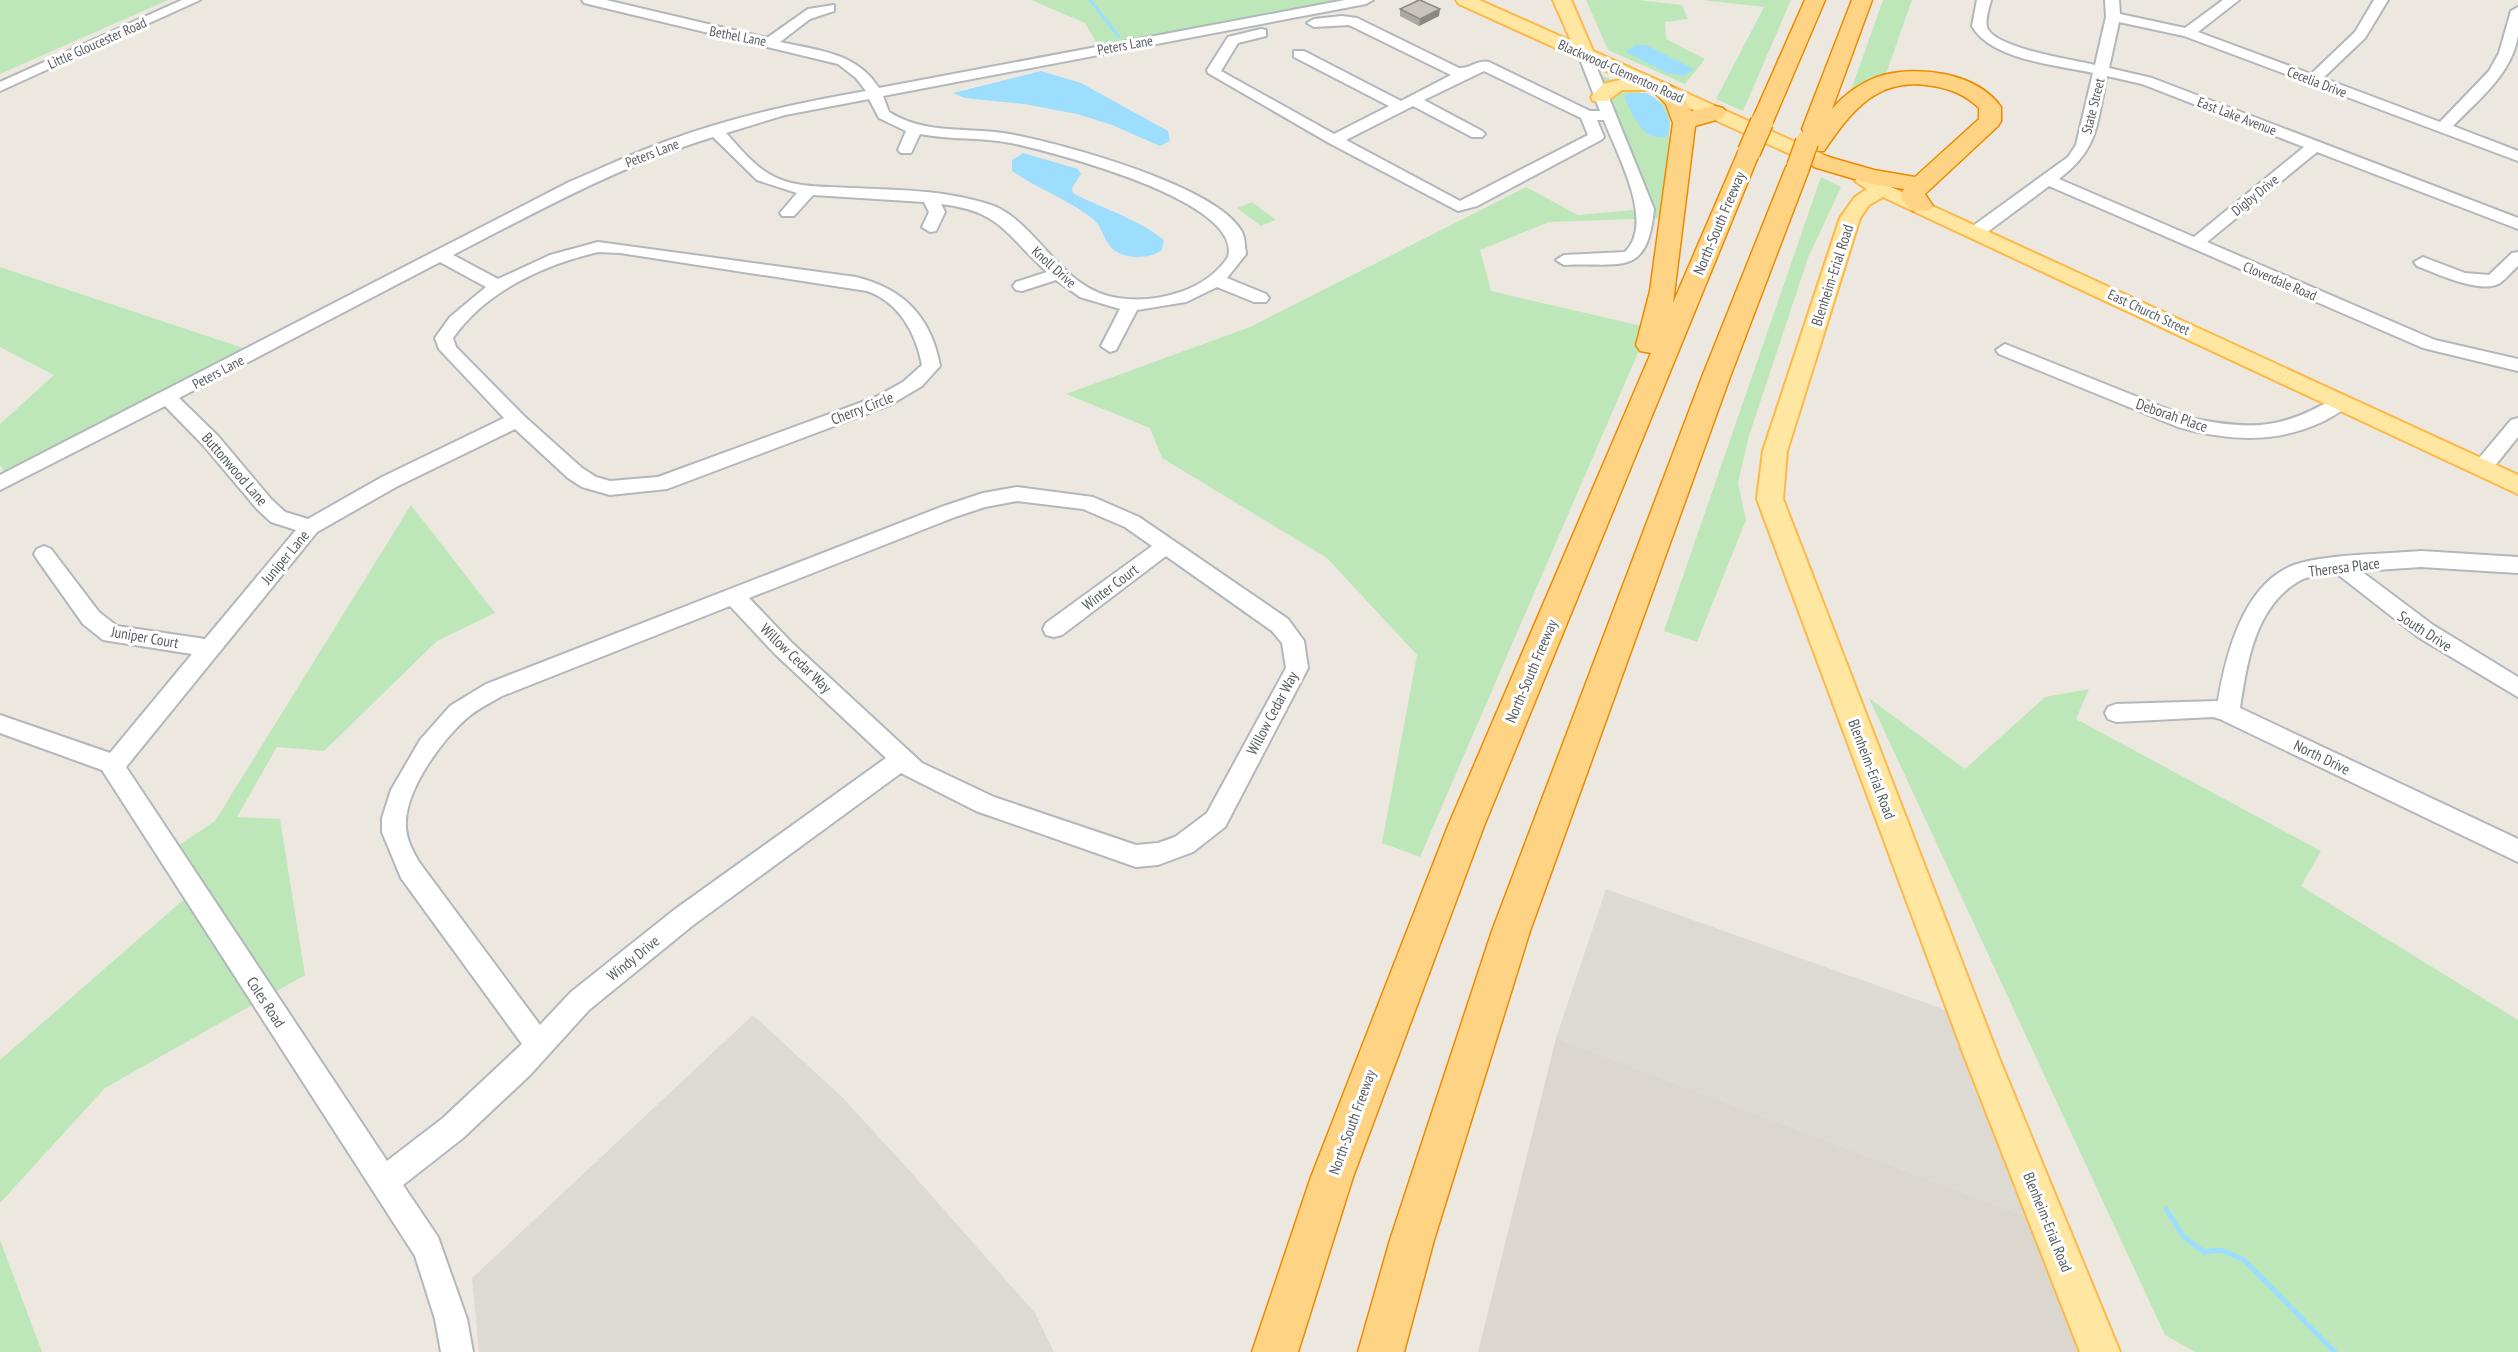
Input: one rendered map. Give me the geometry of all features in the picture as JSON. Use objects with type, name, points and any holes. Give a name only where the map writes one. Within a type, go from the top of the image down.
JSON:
[{"type":"highway","name":"North-South Freeway","points":[[1275,1352],[1332,1177],[1402,988],[1466,826],[1586,538],[1763,139],[1815,0]]},
{"type":"highway","points":[[1381,1352],[1412,1240],[1511,930],[1713,386],[1807,161],[1862,0]]},
{"type":"highway","points":[[1919,78],[1952,84],[1976,94],[1985,101],[1992,113],[1990,121],[1906,182],[1872,177],[1807,161],[1843,107],[1874,85],[1919,78]]},
{"type":"highway","points":[[1586,538],[1664,291],[1684,123],[1676,101],[1658,87]]},
{"type":"highway","points":[[1684,123],[1696,116],[1715,113]]},
{"type":"highway","points":[[1906,182],[1914,200],[1921,206]]},
{"type":"main road","name":"Blackwood-Clementon Road","points":[[1465,0],[1715,113],[1763,139]]},
{"type":"main road","points":[[1562,0],[1585,54]]},
{"type":"main road","points":[[1600,97],[1607,90],[1619,85],[1658,87]]},
{"type":"main road","points":[[1763,139],[1807,161]]},
{"type":"main road","name":"East Church Street","points":[[1906,182],[1921,206],[2518,486]]},
{"type":"main road","name":"Blenheim-Erial Road","points":[[1906,182],[1862,201],[1850,218],[1775,451],[1769,485],[1770,499],[1982,1058],[2100,1352]]},
{"type":"street","name":"Little Gloucester Road","points":[[0,87],[193,0]]},
{"type":"street","name":"Bethel Lane","points":[[589,0],[843,61],[857,71],[875,93]]},
{"type":"street","name":"Peters Lane","points":[[0,483],[606,171],[715,130],[782,111],[875,93],[1254,28],[1366,0]]},
{"type":"street","name":"State Street","points":[[1976,232],[2074,160],[2084,145],[2113,17],[2112,0]]},
{"type":"street","points":[[2188,33],[2232,0]]},
{"type":"street","points":[[2312,80],[2359,40],[2372,23],[2381,0]]},
{"type":"street","name":"East Lake Avenue","points":[[1984,2],[1978,26],[1984,35],[1996,44],[2019,52],[2147,81],[2518,224]]},
{"type":"street","points":[[770,43],[807,14],[818,9],[829,8]]},
{"type":"street","points":[[2443,128],[2495,73],[2506,53],[2518,11]]},
{"type":"street","name":"Cecelia Drive","points":[[2113,17],[2188,33],[2518,156]]},
{"type":"street","points":[[1467,73],[1456,72],[1352,21],[1254,28],[1233,40],[1214,69],[1215,73],[1334,140],[1458,206],[1471,203],[1596,137],[1617,136]]},
{"type":"street","points":[[1299,54],[1477,134]]},
{"type":"street","points":[[1564,260],[1630,257],[1637,250],[1643,237],[1646,209],[1585,54]]},
{"type":"street","points":[[1334,140],[1484,65],[1587,115],[1608,116]]},
{"type":"street","name":"Knoll Drive","points":[[715,130],[764,178],[809,190],[930,197],[983,207],[997,214],[1059,273],[1086,295],[1106,302],[1131,305],[1153,304],[1176,298],[1216,280],[1233,265],[1239,253],[1235,235],[1205,206],[1170,187],[991,134],[901,126],[883,114],[877,106],[875,93]]},
{"type":"street","points":[[1587,115],[1596,137]]},
{"type":"street","points":[[906,150],[915,129]]},
{"type":"street","name":"Digby Drive","points":[[2195,244],[2315,146]]},
{"type":"street","name":"Cloverdale Road","points":[[2048,180],[2429,344],[2518,365]]},
{"type":"street","points":[[788,213],[809,190]]},
{"type":"street","points":[[930,197],[937,212],[930,226]]},
{"type":"street","name":"Cherry Circle","points":[[598,247],[620,248],[856,282],[888,293],[902,307],[923,335],[931,366],[921,379],[902,393],[660,484],[610,488],[589,482],[575,474],[517,420],[448,349],[444,338],[454,320],[464,310],[499,287],[546,262],[598,247]]},
{"type":"street","points":[[441,255],[499,287]]},
{"type":"street","points":[[2423,262],[2462,278],[2493,280],[2518,257]]},
{"type":"street","points":[[1022,286],[1059,273]]},
{"type":"street","points":[[1216,280],[1260,298]]},
{"type":"street","points":[[1110,346],[1131,305]]},
{"type":"street","name":"Deborah Place","points":[[2005,350],[2185,423],[2217,430],[2270,434],[2280,432],[2315,420],[2340,402]]},
{"type":"street","name":"Buttonwood Lane","points":[[168,398],[212,441],[264,504],[278,517],[310,527]]},
{"type":"street","name":"Juniper Lane","points":[[112,767],[310,527],[389,482],[517,420]]},
{"type":"street","points":[[2482,468],[2518,424]]},
{"type":"street","name":"Willow Cedar Way","points":[[539,1045],[410,870],[395,839],[394,818],[410,776],[441,729],[453,717],[494,690],[733,595],[948,512],[983,500],[1017,494],[1086,502],[1132,522],[1280,625],[1293,641],[1297,669],[1216,820],[1197,838],[1158,854],[1136,856],[985,804],[943,786],[914,770],[783,648],[733,595]]},
{"type":"street","name":"Winter Court","points":[[1054,629],[1166,546]]},
{"type":"street","name":"Juniper Court","points":[[45,554],[91,618],[111,634],[210,648]]},
{"type":"street","name":"Theresa Place","points":[[2228,713],[2236,660],[2249,625],[2272,591],[2295,573],[2340,565],[2421,559],[2518,566]]},
{"type":"street","name":"South Drive","points":[[2340,565],[2377,599],[2407,620],[2518,688]]},
{"type":"street","name":"North Drive","points":[[2116,713],[2212,708],[2228,713],[2518,851]]},
{"type":"street","points":[[0,724],[110,763],[112,767]]},
{"type":"street","name":"Windy Drive","points":[[383,1182],[453,1128],[539,1045],[580,1001],[683,918],[903,759]]},
{"type":"street","name":"Coles Road","points":[[112,767],[427,1248],[451,1319],[457,1352]]},
{"type":"shaded area","points":[[1606,889],[1946,1010],[2028,1217],[1556,1038]]},
{"type":"shaded area","points":[[753,1015],[843,1098],[909,1170],[1035,1313],[1054,1352],[479,1352],[472,1278]]},
{"type":"shaded area","points":[[1556,1038],[2028,1217],[2079,1352],[1478,1352]]},
{"type":"green space","points":[[0,0],[168,0],[0,74]]},
{"type":"green space","points":[[1031,0],[1343,0],[1349,4],[1101,51],[1085,23]]},
{"type":"green space","points":[[1586,0],[1638,0],[1682,5],[1688,19],[1665,22],[1666,39],[1705,59],[1685,84],[1608,50]]},
{"type":"green space","points":[[1702,0],[1791,0],[1743,111],[1716,99],[1764,7]]},
{"type":"green space","points":[[1883,0],[1912,0],[1886,74],[1850,93]]},
{"type":"green space","points":[[1590,70],[1680,111],[1670,120],[1665,218],[1549,222],[1480,250],[1491,291],[1646,327],[1650,325],[1420,857],[1382,843],[1417,655],[1327,558],[1162,458],[1150,428],[1066,394],[1250,327],[1526,187],[1578,215],[1654,208],[1624,149]]},
{"type":"green space","points":[[1821,177],[1841,187],[1808,258],[1749,436],[1738,483],[1746,520],[1697,642],[1664,631]]},
{"type":"green space","points":[[1252,202],[1276,220],[1261,226],[1237,208]]},
{"type":"green space","points":[[0,267],[258,353],[9,479],[0,465],[0,424],[54,375],[0,347]]},
{"type":"green space","points":[[411,505],[495,613],[437,641],[324,751],[277,747],[237,817],[280,819],[305,975],[105,1088],[0,1203],[0,1060],[197,888],[170,851],[215,821]]},
{"type":"green space","points":[[2089,689],[2076,719],[2321,851],[2301,886],[2518,1020],[2518,1352],[2195,1352],[2165,1335],[1869,698],[1965,769],[2045,697]]},
{"type":"green space","points":[[0,1240],[42,1352],[0,1352]]},
{"type":"water","points":[[1636,45],[1646,45],[1694,69],[1684,76],[1668,73],[1625,52]]},
{"type":"water","points":[[1041,71],[1081,83],[1168,131],[1170,141],[1160,146],[1112,125],[1077,114],[1024,104],[965,98],[953,93]]},
{"type":"water","points":[[1648,94],[1662,106],[1669,124],[1667,136],[1652,136],[1640,126],[1625,98],[1625,95]]},
{"type":"water","points":[[1023,153],[1078,169],[1081,174],[1072,188],[1073,193],[1154,232],[1164,240],[1162,250],[1153,255],[1137,257],[1126,256],[1115,251],[1093,219],[1012,171],[1012,160]]},
{"type":"building","points":[[1419,0],[1440,9],[1420,19],[1400,9]]},
{"type":"waterway","points":[[1090,0],[1119,37]]},
{"type":"waterway","points":[[2166,1209],[2183,1236],[2204,1252],[2221,1250],[2244,1260],[2335,1352]]}]
